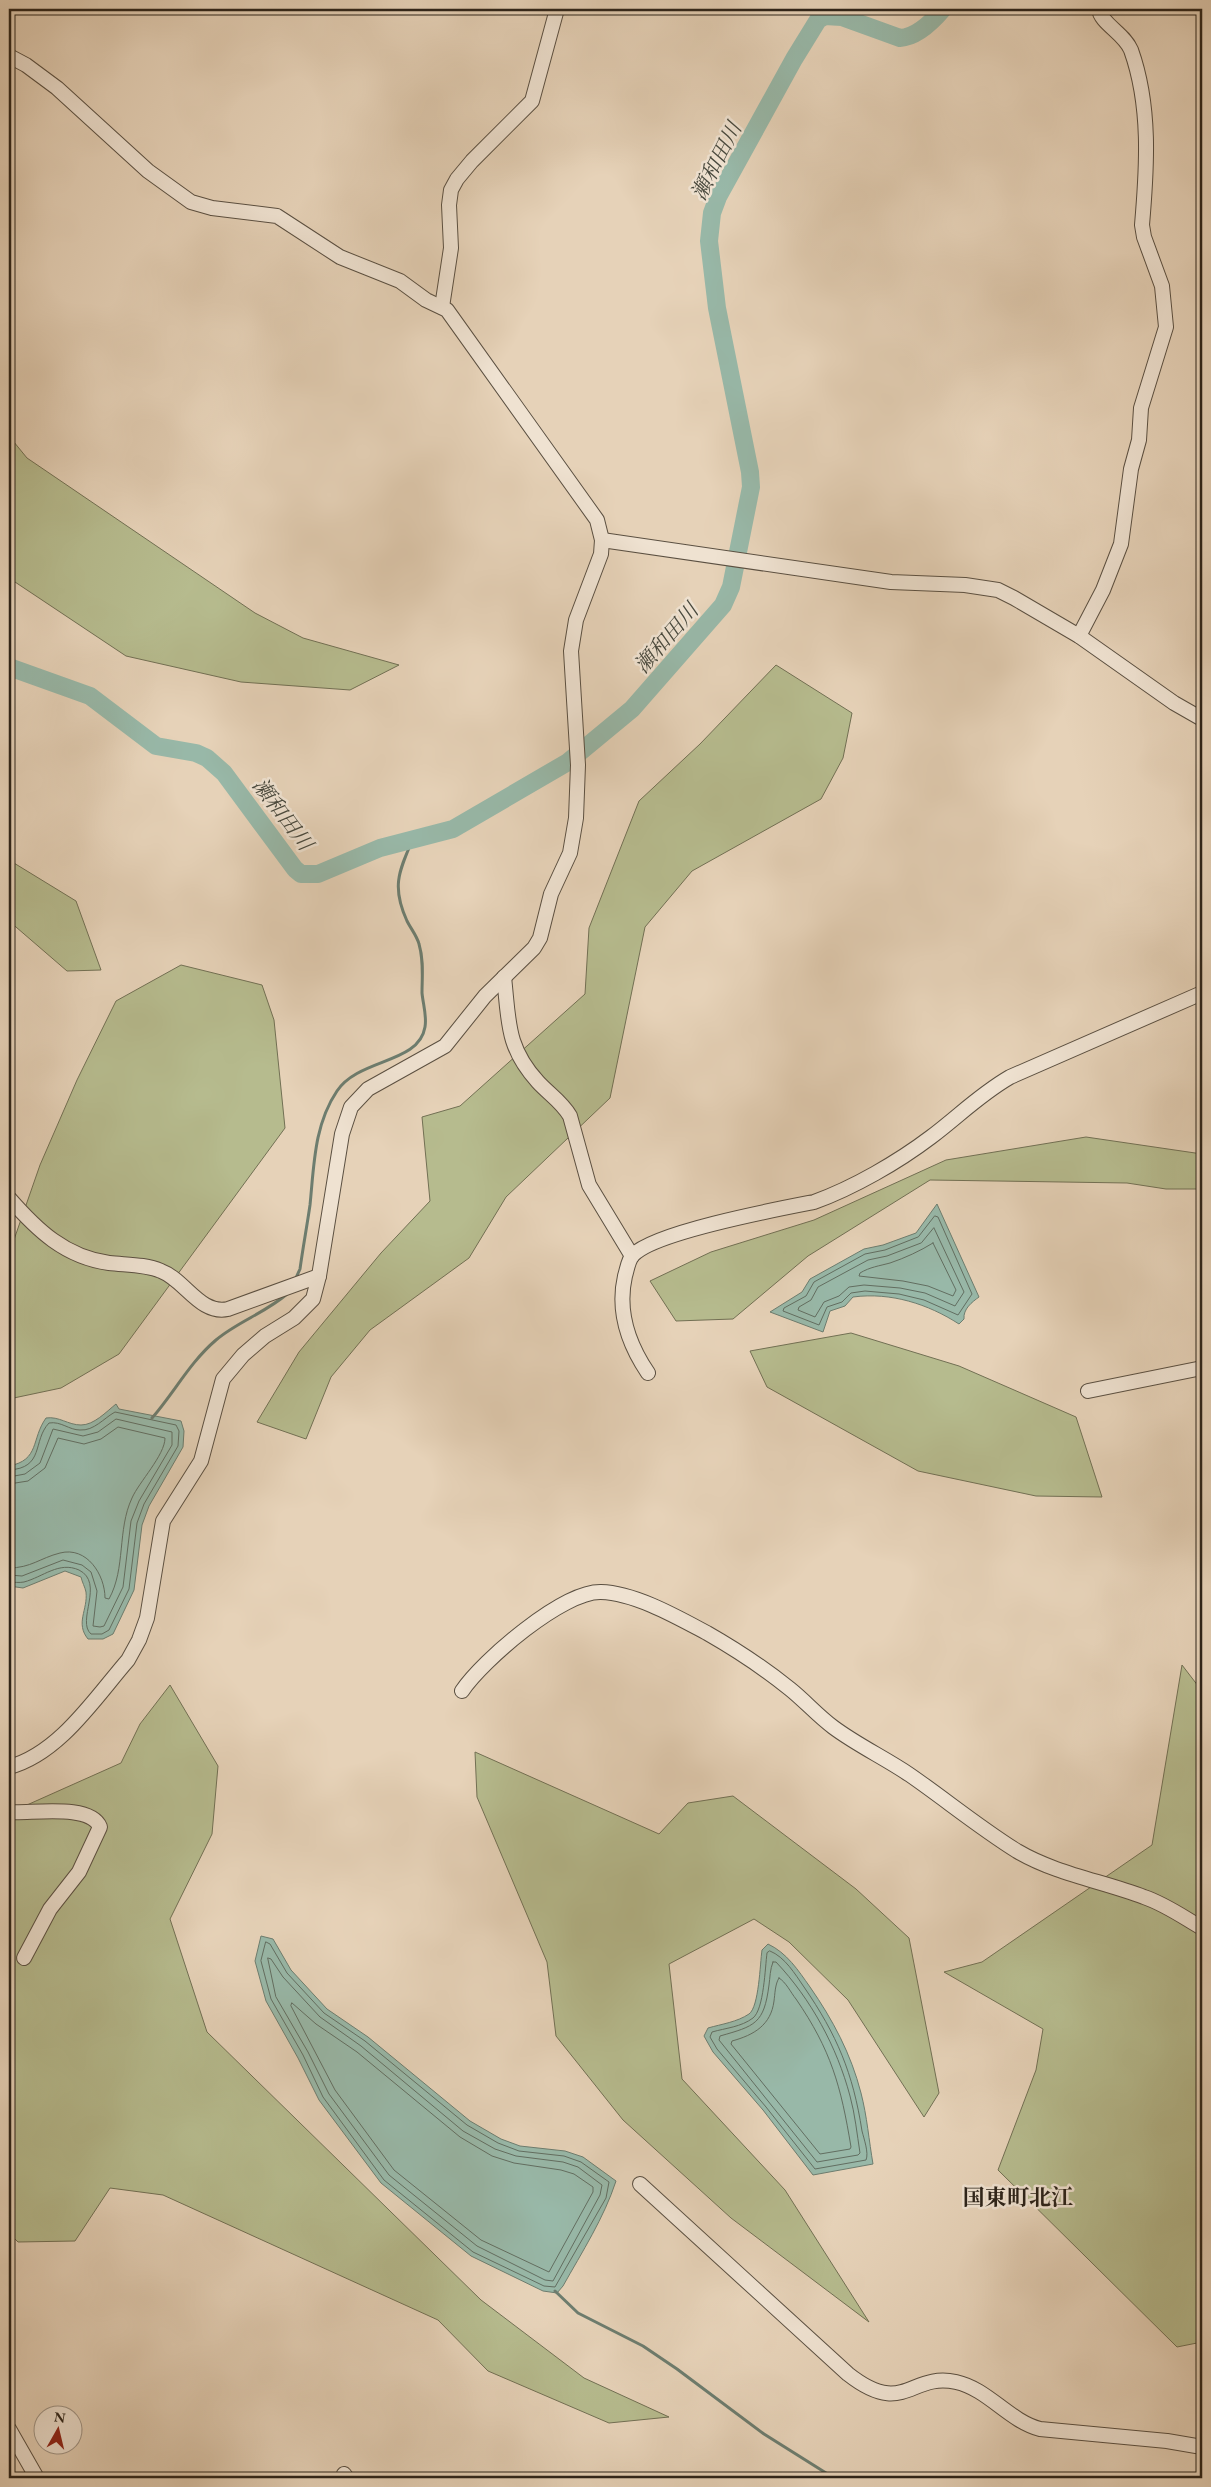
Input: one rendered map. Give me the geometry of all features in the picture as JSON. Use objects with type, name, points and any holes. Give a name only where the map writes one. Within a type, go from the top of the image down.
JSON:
[{"type":"street","points":[[442,307],[451,248],[449,205],[451,190],[472,161],[532,101],[557,9]]},
{"type":"street","points":[[1079,636],[1103,590],[1121,544],[1144,392],[1166,326],[1162,286],[1143,231],[1147,148],[1144,108],[1136,64],[1127,41],[1108,24],[1100,14],[1099,9]]},
{"type":"street","points":[[9,56],[26,65],[57,88],[148,171],[191,202],[212,208],[277,216],[340,257],[400,281],[426,300],[447,310],[597,520],[602,540],[597,567],[576,620],[572,642],[571,674],[578,779],[572,844],[568,858],[551,894],[540,938],[534,948],[485,996],[445,1046],[368,1089],[351,1107],[342,1134],[316,1292],[309,1305],[243,1355],[223,1379],[200,1461],[163,1521],[147,1618],[132,1654],[57,1740],[34,1757],[9,1767]]},
{"type":"street","points":[[602,540],[891,582],[965,585],[987,588],[1014,598],[1079,636],[1166,697],[1202,719]]},
{"type":"street","points":[[504,977],[513,1046],[528,1070],[566,1108],[570,1116],[589,1185],[632,1256]]},
{"type":"street","points":[[648,1373],[636,1355],[623,1307],[624,1282],[632,1256],[651,1244],[670,1237],[832,1195],[916,1148],[985,1091],[1010,1077],[1202,993]]},
{"type":"street","points":[[9,1198],[36,1227],[67,1251],[97,1261],[160,1270],[186,1287],[207,1307],[223,1310],[319,1276]]},
{"type":"street","points":[[1088,1391],[1202,1368]]},
{"type":"street","points":[[462,1691],[470,1679],[495,1655],[562,1604],[591,1593],[624,1596],[662,1611],[716,1638],[771,1675],[835,1728],[903,1770],[979,1826],[1017,1851],[1068,1873],[1151,1899],[1202,1928]]},
{"type":"street","points":[[9,1812],[77,1813],[93,1818],[100,1827],[79,1872],[50,1909],[24,1958]]},
{"type":"street","points":[[640,2184],[841,2368],[869,2390],[896,2394],[937,2381],[956,2382],[973,2389],[1028,2425],[1040,2429],[1167,2441],[1202,2447]]},
{"type":"street","points":[[9,2429],[37,2478]]},
{"type":"shaded area","points":[[9,436],[27,458],[255,613],[303,638],[399,665],[350,690],[241,682],[126,656],[9,578]]},
{"type":"shaded area","points":[[776,665],[852,713],[843,758],[821,799],[692,871],[645,927],[610,1098],[506,1197],[469,1258],[370,1330],[331,1377],[306,1439],[257,1422],[299,1352],[381,1253],[430,1201],[422,1117],[460,1106],[585,994],[589,928],[639,801],[700,744]]},
{"type":"shaded area","points":[[9,860],[76,901],[101,970],[67,971],[9,921]]},
{"type":"shaded area","points":[[181,965],[262,985],[274,1020],[285,1128],[119,1354],[61,1388],[9,1399],[9,1254],[40,1165],[77,1080],[116,1001]]},
{"type":"shaded area","points":[[1086,1137],[1202,1154],[1202,1189],[1166,1189],[1127,1183],[930,1180],[808,1256],[733,1319],[676,1321],[650,1281],[711,1252],[814,1220],[946,1160]]},
{"type":"shaded area","points":[[851,1333],[959,1366],[1076,1417],[1102,1497],[1036,1496],[918,1471],[767,1387],[750,1351]]},
{"type":"shaded area","points":[[1182,1665],[1202,1691],[1202,1846],[1200,1849],[1202,1856],[1202,2342],[1177,2347],[998,2170],[1036,2070],[1043,2029],[944,1972],[982,1962],[1152,1845]]},
{"type":"shaded area","points":[[170,1685],[218,1766],[212,1834],[170,1919],[207,2032],[481,2300],[584,2378],[669,2417],[609,2423],[488,2371],[438,2320],[163,2195],[110,2188],[75,2241],[18,2242],[9,2233],[9,1813],[121,1763],[140,1724]]},
{"type":"shaded area","points":[[475,1752],[659,1834],[688,1803],[733,1796],[856,1889],[909,1938],[939,2093],[924,2117],[848,2000],[789,1942],[754,1919],[669,1964],[682,2079],[785,2190],[869,2322],[731,2218],[623,2120],[556,2036],[547,1962],[477,1797]]},
{"type":"water","points":[[937,1204],[979,1297],[968,1306],[964,1319],[959,1324],[922,1305],[881,1296],[853,1297],[845,1306],[830,1311],[823,1332],[770,1312],[802,1292],[810,1279],[864,1249],[883,1245],[916,1233]]},
{"type":"water","points":[[116,1404],[119,1409],[181,1421],[184,1431],[183,1447],[149,1506],[142,1525],[134,1590],[113,1634],[103,1639],[88,1639],[82,1627],[86,1592],[81,1577],[65,1571],[23,1588],[9,1586],[9,1466],[26,1459],[30,1454],[46,1418],[55,1418],[76,1425],[91,1423]]},
{"type":"water","points":[[261,1936],[273,1939],[291,1970],[327,2009],[368,2037],[470,2121],[501,2139],[520,2146],[565,2151],[583,2157],[616,2181],[592,2235],[563,2286],[557,2293],[543,2291],[471,2256],[381,2183],[319,2100],[266,2001],[255,1961]]},
{"type":"water","points":[[768,1944],[781,1952],[796,1968],[834,2025],[852,2065],[861,2093],[873,2164],[813,2175],[763,2110],[713,2052],[704,2036],[708,2028],[740,2019],[752,2010],[757,1994],[762,1950]]},
{"type":"waterway","name":"瀬和田川","points":[[9,667],[90,696],[156,746],[196,753],[207,758],[224,773],[295,869],[301,874],[318,874],[380,848],[453,829],[568,762],[632,709],[723,605],[731,587],[751,487],[750,472],[717,308],[709,241],[712,213],[718,197],[794,59],[818,20],[825,16],[842,17],[900,38],[918,32],[929,24],[943,9]]},
{"type":"waterway","points":[[295,1280],[300,1269],[310,1205],[316,1146],[329,1104],[347,1080],[359,1072],[412,1048],[420,1039],[425,1027],[421,950],[402,909],[398,890],[400,872],[412,841]]},
{"type":"waterway","points":[[152,1418],[198,1358],[216,1340],[270,1307],[287,1294]]},
{"type":"waterway","points":[[555,2291],[578,2313],[643,2346],[764,2434],[834,2478]]},
{"type":"district","name":"国東町北江","points":[[1018,2197]]}]
